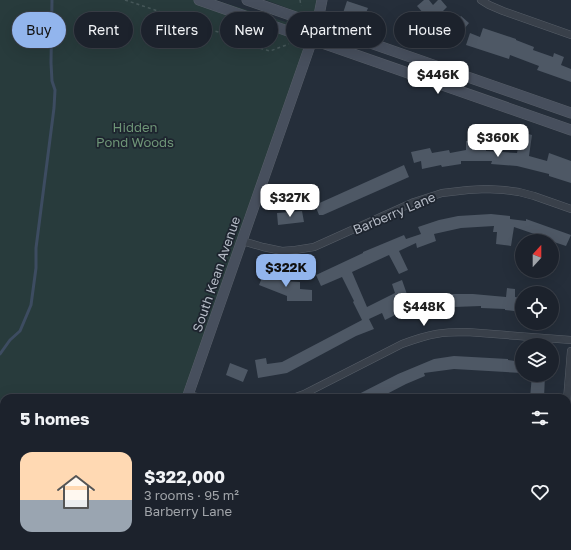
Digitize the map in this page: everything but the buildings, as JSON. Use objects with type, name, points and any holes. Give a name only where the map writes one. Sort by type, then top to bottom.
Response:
[{"type":"main road","points":[[199,0],[286,31]]},
{"type":"main road","points":[[247,0],[286,14]]},
{"type":"main road","name":"South Kean Avenue","points":[[320,12],[322,0]]},
{"type":"main road","name":"South Kean Avenue","points":[[189,394],[309,48]]},
{"type":"main road","points":[[335,48],[571,130]]},
{"type":"main road","points":[[383,48],[571,113]]},
{"type":"street","points":[[481,0],[489,5],[571,35]]},
{"type":"street","name":"Barberry Lane","points":[[242,241],[282,251],[314,247],[414,202],[442,192],[486,189],[504,190],[534,196],[571,209]]},
{"type":"street","points":[[304,394],[402,344],[435,334],[467,332],[571,340]]},
{"type":"street","points":[[567,394],[571,351]]},
{"type":"path","points":[[125,0],[170,15],[193,26],[227,34],[256,47],[270,51],[286,45]]},
{"type":"path","points":[[300,0],[301,6]]},
{"type":"green space","name":"Hidden Pond Woods","points":[[0,0],[215,0],[254,12],[220,12],[220,48],[278,48],[278,20],[286,22],[286,48],[305,48],[187,394],[0,394]]},
{"type":"green space","name":"Hidden Pond Woods","points":[[266,0],[319,0],[316,12],[289,12],[290,9]]},
{"type":"waterway","points":[[0,354],[10,340],[20,331],[31,305],[36,268],[36,248],[54,108],[55,90],[52,81],[51,63],[52,0]]}]
